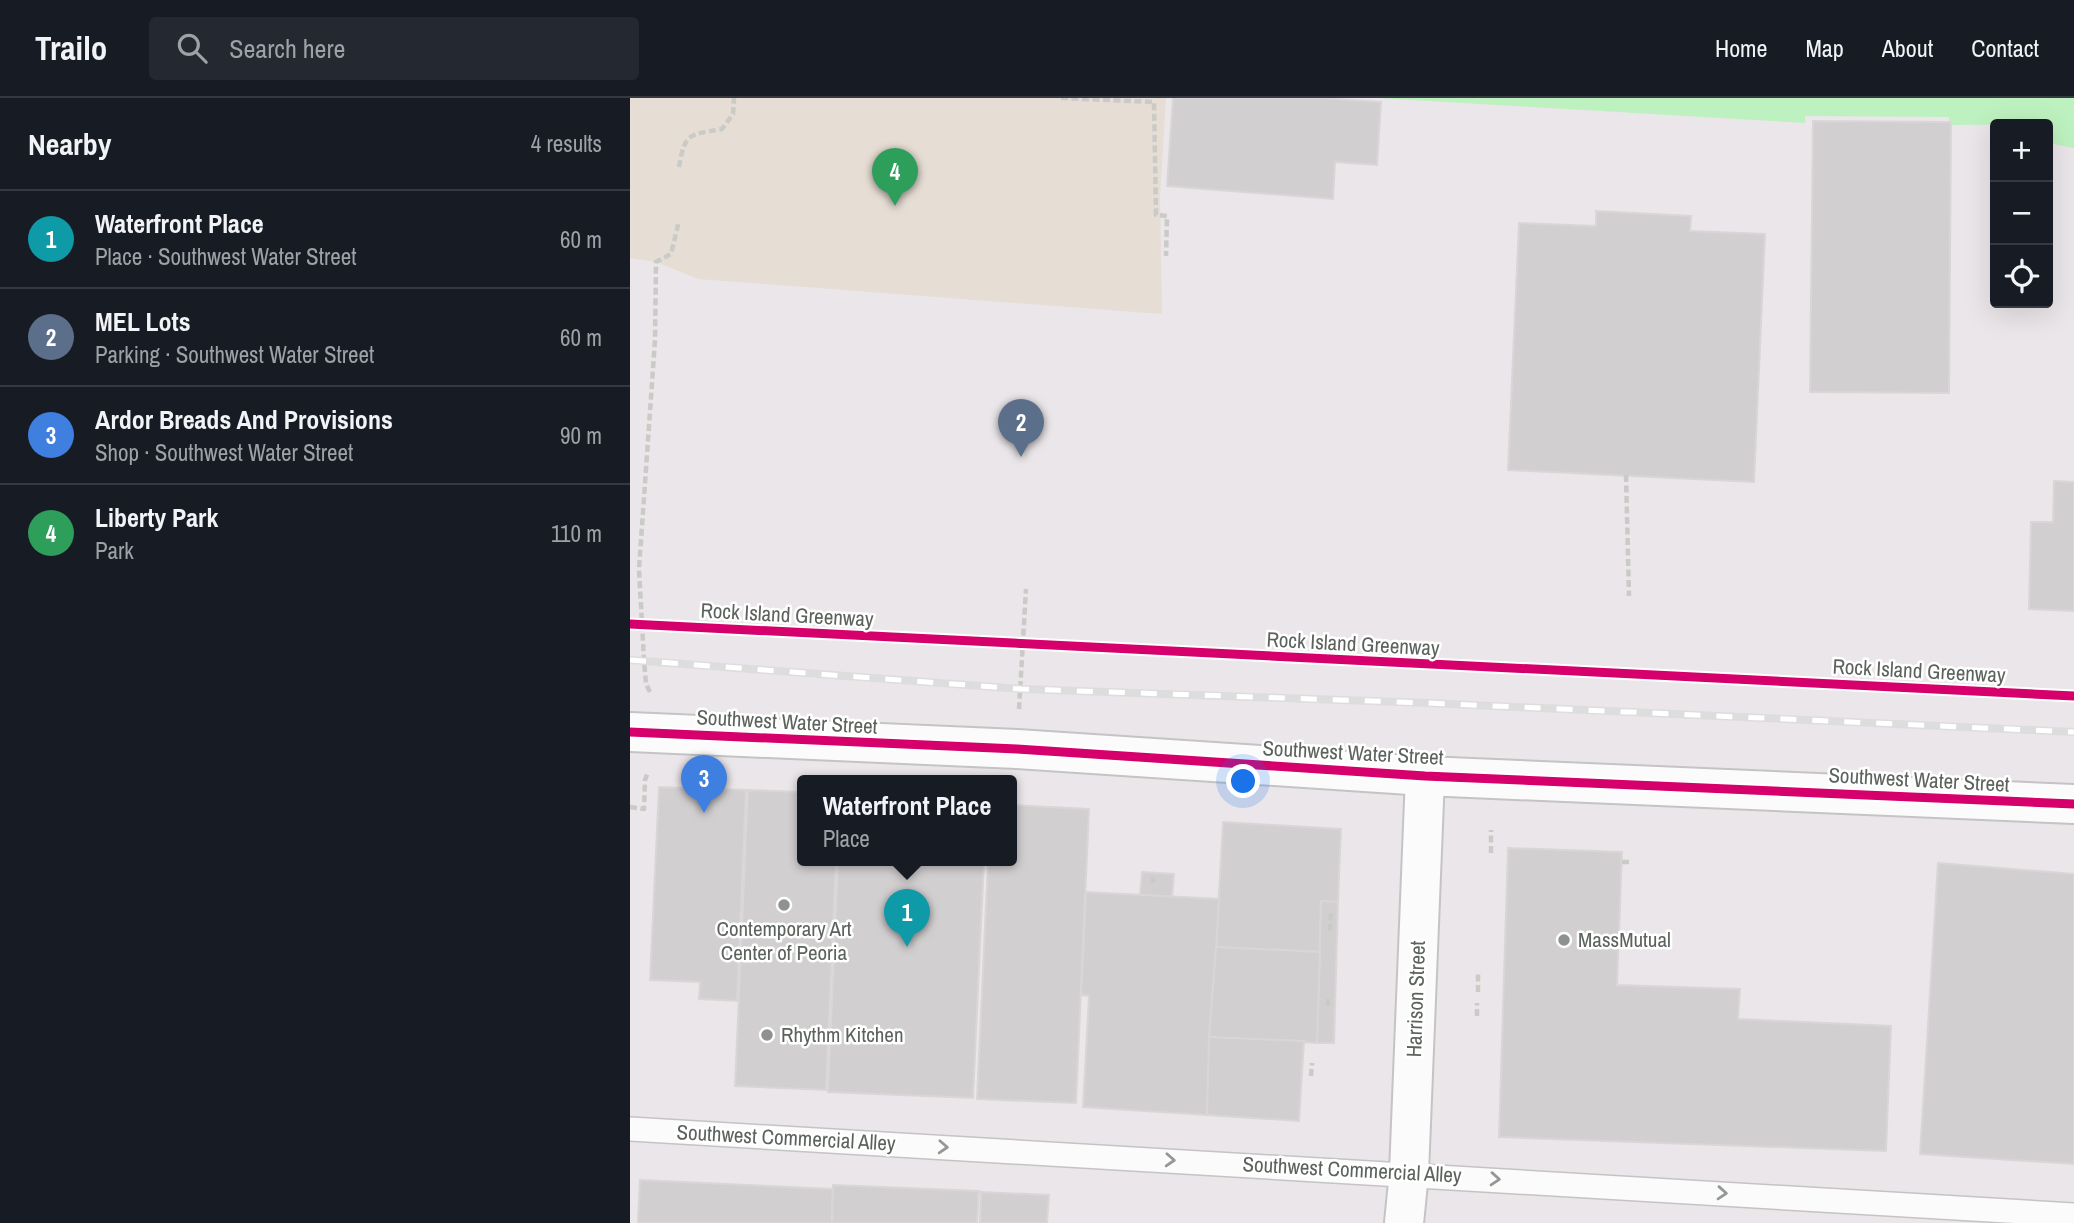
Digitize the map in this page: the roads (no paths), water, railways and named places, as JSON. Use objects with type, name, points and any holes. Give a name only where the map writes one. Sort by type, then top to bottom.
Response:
[{"type":"street","name":"Southwest Water Street","points":[[630,732],[1017,749],[1425,776],[2074,804]]},
{"type":"street","name":"Harrison Street","points":[[1404,1223],[1409,1173],[1425,776]]},
{"type":"lane","name":"Southwest Commercial Alley","points":[[630,1129],[2074,1214]]},
{"type":"railway","points":[[630,660],[1021,689],[1428,703],[2074,732]]},
{"type":"place","name":"Liberty Park","points":[[895,206]]},
{"type":"place","name":"MEL Lots","points":[[1021,457]]},
{"type":"place","name":"Ardor Breads And Provisions","points":[[704,813]]},
{"type":"place","name":"Contemporary Art Center of Peoria","points":[[784,905]]},
{"type":"place","name":"MassMutual","points":[[1564,940]]},
{"type":"place","name":"Waterfront Place","points":[[907,947]]},
{"type":"place","name":"Rhythm Kitchen","points":[[767,1035]]}]
